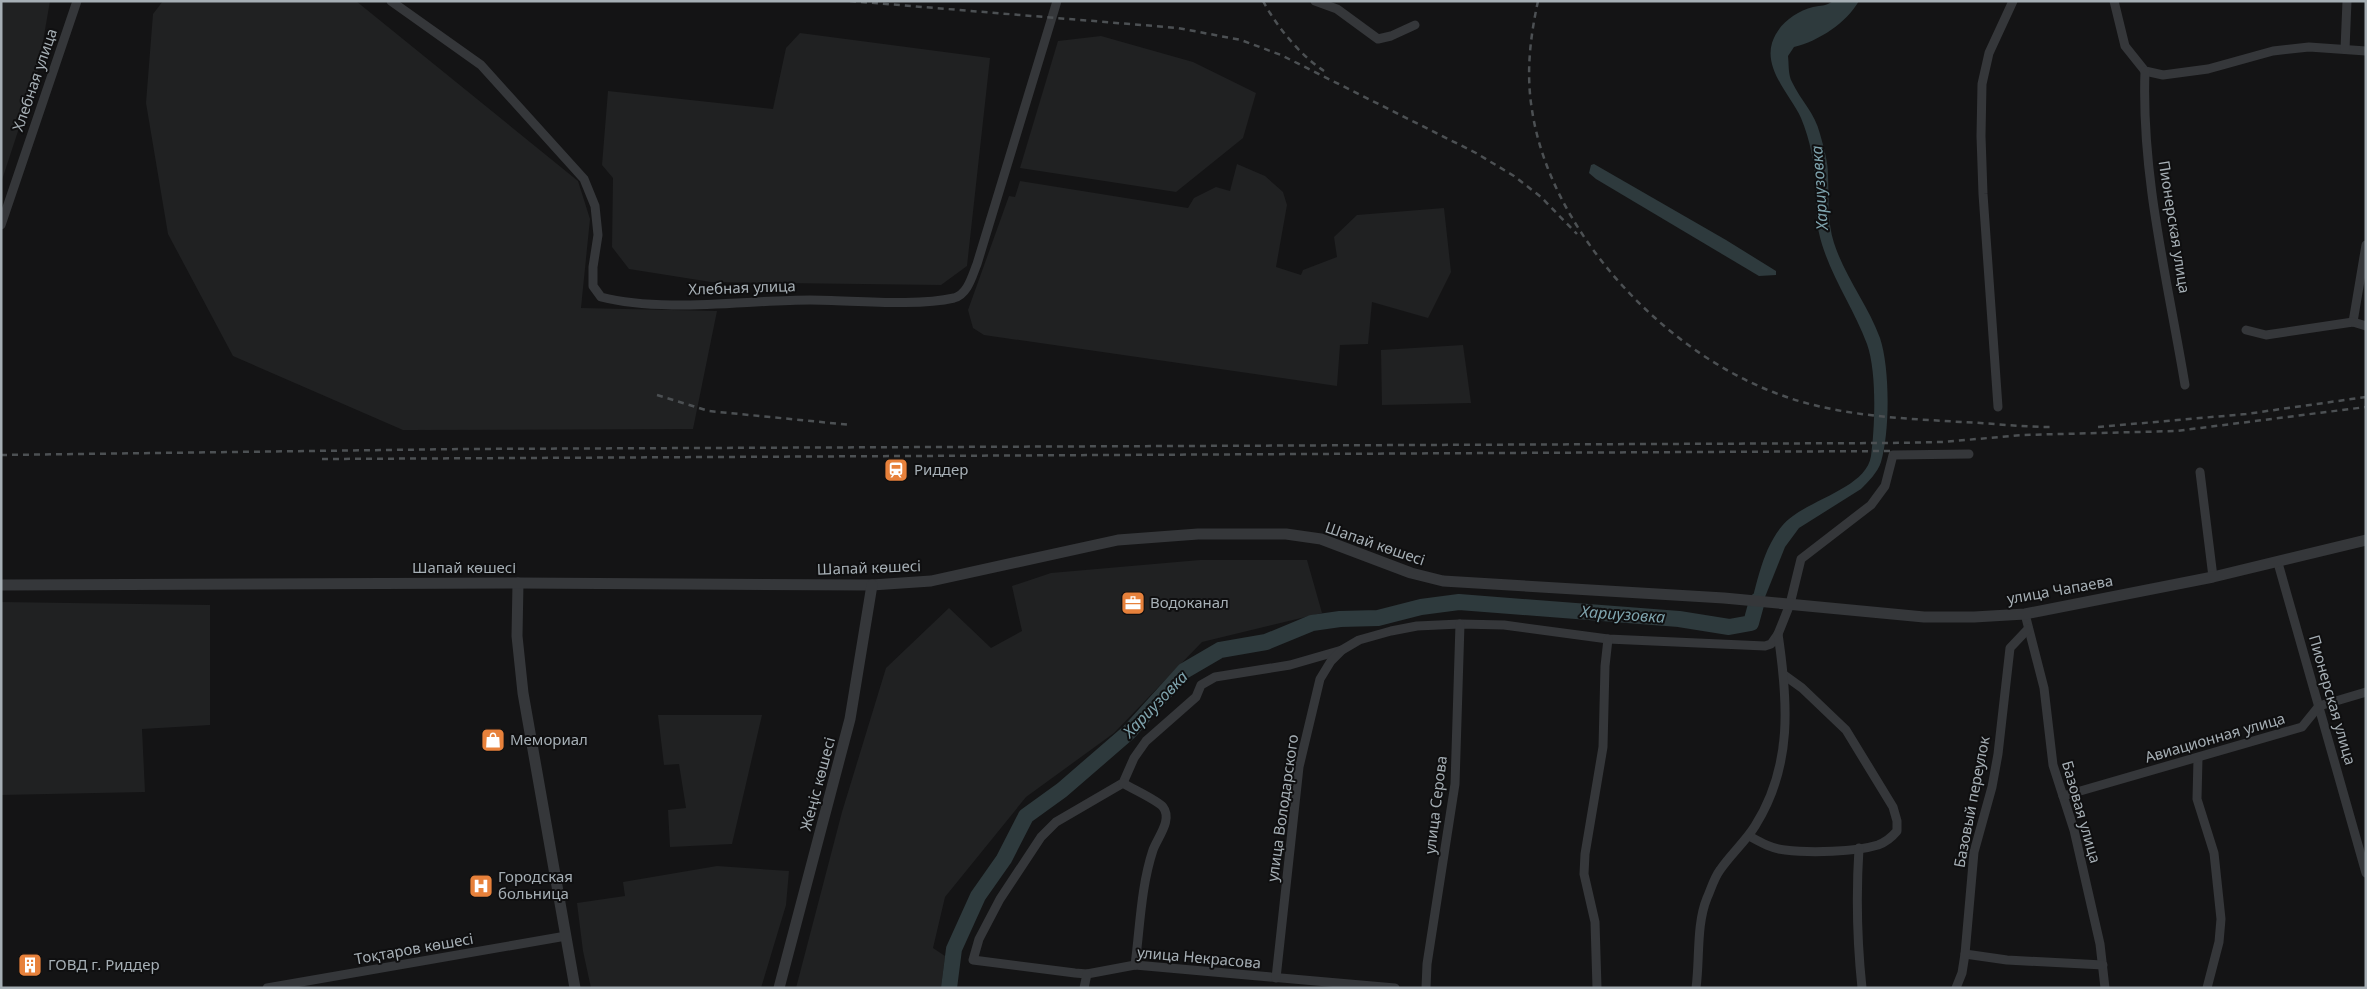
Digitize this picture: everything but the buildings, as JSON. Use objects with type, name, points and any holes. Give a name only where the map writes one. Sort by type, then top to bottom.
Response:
[{"type":"street","name":"Хлебная улица","points":[[1,225],[77,1]]},
{"type":"street","name":"Хлебная улица","points":[[391,1],[481,65],[584,179],[595,206],[598,235],[593,267],[593,286],[601,297],[622,302],[665,303],[808,300],[907,301],[956,297],[968,286],[977,264],[1057,1]]},
{"type":"street","points":[[1315,1],[1338,9],[1378,39],[1391,36],[1415,24]]},
{"type":"street","points":[[1998,407],[1983,194],[1982,84],[1989,53],[2013,1]]},
{"type":"street","points":[[2114,1],[2125,46],[2145,71],[2163,75],[2208,69],[2273,51],[2309,47],[2366,51]]},
{"type":"street","points":[[2345,49],[2347,1]]},
{"type":"street","name":"Пионерская улица","points":[[2145,71],[2144,112],[2159,236],[2185,385]]},
{"type":"street","points":[[2353,322],[2366,245]]},
{"type":"street","points":[[2246,330],[2266,335],[2353,322],[2366,326]]},
{"type":"street","points":[[1696,988],[1701,930],[1706,900],[1719,871],[1749,836],[1768,804],[1785,740],[1787,715],[1778,634],[1790,604],[1801,559],[1871,505],[1885,486],[1893,455],[1969,454]]},
{"type":"street","points":[[2200,472],[2213,577]]},
{"type":"street","name":"Шапай көшесі","points":[[1,586],[518,583],[872,586],[931,581],[1118,540],[1198,534],[1286,534],[1321,540],[1349,548],[1396,568],[1443,581],[1724,598]]},
{"type":"street","name":"улица Чапаева","points":[[1724,598],[1924,617],[2025,614],[2278,563],[2366,540]]},
{"type":"street","name":"Пионерская улица","points":[[2278,563],[2366,873]]},
{"type":"street","points":[[518,583],[517,636],[523,693],[575,988]]},
{"type":"street","name":"Жеңіс көшесі","points":[[780,988],[850,719],[872,586]]},
{"type":"street","name":"Базовая улица","points":[[2025,614],[2044,688],[2053,764],[2076,839],[2103,965],[2105,988]]},
{"type":"street","name":"улица Володарского","points":[[1276,978],[1299,767],[1320,679],[1331,660],[1342,650],[1359,640],[1391,631],[1417,626],[1460,624],[1504,625],[1608,639],[1765,646],[1771,644],[1778,634]]},
{"type":"street","name":"улица Серова","points":[[1426,988],[1427,964],[1455,784],[1460,624]]},
{"type":"street","name":"Базовый переулок","points":[[1956,988],[1962,973],[1965,954],[1974,852],[1992,787],[1998,754],[2010,648],[2028,629]]},
{"type":"street","points":[[1597,988],[1595,922],[1584,874],[1585,854],[1604,747],[1605,666],[1608,639]]},
{"type":"street","points":[[1135,965],[1146,882],[1153,850],[1165,824],[1166,814],[1163,806],[1123,783],[1134,758],[1146,741],[1196,697],[1201,685],[1215,677],[1290,665],[1342,650]]},
{"type":"street","points":[[1749,836],[1764,844],[1784,850],[1859,848],[1879,844],[1890,839],[1897,831],[1897,821],[1893,807],[1846,730],[1802,688],[1784,675]]},
{"type":"street","points":[[2319,706],[2366,692]]},
{"type":"street","name":"Авиационная улица","points":[[2063,796],[2302,727],[2319,706]]},
{"type":"street","points":[[2198,758],[2199,769],[2196,786],[2214,853],[2221,919],[2219,942],[2207,988]]},
{"type":"street","name":"улица Некрасова","points":[[1123,783],[1056,822],[1041,837],[1000,899],[979,939],[972,960],[1088,974],[1135,965],[1395,988]]},
{"type":"street","points":[[1859,848],[1856,916],[1862,988]]},
{"type":"street","name":"Тоқтаров көшесі","points":[[267,988],[317,984],[566,936]]},
{"type":"street","points":[[1965,954],[2007,960],[2103,965]]},
{"type":"street","points":[[1084,988],[1088,974]]},
{"type":"shaded area","points":[[1,1],[50,1],[38,70],[1,183]]},
{"type":"shaded area","points":[[163,1],[356,1],[578,181],[590,219],[581,308],[717,311],[693,429],[403,430],[233,356],[168,234],[146,103],[153,14]]},
{"type":"shaded area","points":[[800,33],[990,58],[967,266],[941,285],[711,282],[629,269],[612,247],[613,178],[602,165],[608,91],[773,109],[786,48]]},
{"type":"shaded area","points":[[1101,36],[1193,62],[1256,93],[1243,138],[1176,192],[1020,168],[1058,41]]},
{"type":"shaded area","points":[[1237,164],[1265,176],[1283,192],[1287,205],[1276,267],[1301,275],[1303,270],[1337,257],[1334,237],[1357,215],[1444,208],[1451,272],[1428,318],[1372,302],[1368,344],[1340,345],[1337,386],[984,335],[973,328],[968,310],[1009,196],[1015,197],[1020,181],[1188,208],[1194,198],[1216,187],[1230,191]]},
{"type":"shaded area","points":[[1463,345],[1471,403],[1382,405],[1381,350]]},
{"type":"shaded area","points":[[1200,560],[1307,560],[1322,613],[1202,642],[1114,733],[1026,797],[945,897],[933,948],[945,956],[941,988],[796,988],[842,812],[886,668],[949,608],[991,648],[1022,631],[1012,586],[1051,573]]},
{"type":"shaded area","points":[[1,602],[210,605],[210,725],[142,729],[145,792],[1,795]]},
{"type":"shaded area","points":[[658,715],[762,715],[732,844],[670,847],[668,810],[686,808],[679,764],[664,765]]},
{"type":"shaded area","points":[[717,866],[789,871],[786,905],[761,988],[591,988],[583,951],[577,903],[625,896],[623,882]]},
{"type":"water","points":[[1833,1],[1859,1],[1847,17],[1831,30],[1822,36],[1794,47],[1788,56],[1789,73],[1796,89],[1815,120],[1823,144],[1827,165],[1829,218],[1834,243],[1844,268],[1880,338],[1886,366],[1887,382],[1886,434],[1881,462],[1870,480],[1861,489],[1799,528],[1785,547],[1755,622],[1747,620],[1764,559],[1775,536],[1792,517],[1858,478],[1867,468],[1871,456],[1874,384],[1870,356],[1861,330],[1834,276],[1823,248],[1817,222],[1816,188],[1809,144],[1801,118],[1775,73],[1771,53],[1772,43],[1778,30],[1788,20],[1806,9],[1825,5]]},
{"type":"water","points":[[1594,164],[1726,240],[1776,271],[1776,275],[1759,276],[1596,179],[1589,173],[1591,165]]},
{"type":"waterway","name":"Хариузовка","points":[[949,988],[954,949],[978,896],[1004,859],[1026,816],[1062,790],[1129,732],[1184,671],[1220,650],[1266,642],[1312,623],[1340,619],[1378,618],[1421,607],[1459,602],[1679,619],[1729,627],[1751,623],[1757,601]]},
{"type":"railway","points":[[850,1],[1178,28],[1241,40],[1281,55],[1476,153],[1514,176],[1541,197],[1577,234]]},
{"type":"railway","points":[[1263,1],[1275,21],[1290,40],[1306,57],[1324,71]]},
{"type":"railway","points":[[1538,1],[1531,42],[1529,83],[1532,110],[1543,155],[1561,199],[1587,241],[1617,280],[1652,316],[1691,347],[1731,372],[1773,392],[1796,400],[1842,411],[1889,417],[2050,427]]},
{"type":"railway","points":[[657,395],[709,411],[851,425]]},
{"type":"railway","points":[[2098,427],[2246,414],[2366,397]]},
{"type":"railway","points":[[1,455],[463,449],[1943,442],[2022,435],[2176,431],[2366,407]]},
{"type":"railway","points":[[322,459],[1894,451]]},
{"type":"place","name":"Риддер","points":[[896,470]]},
{"type":"place","name":"Водоканал","points":[[1133,603]]},
{"type":"place","name":"Мемориал","points":[[493,740]]},
{"type":"place","name":"Городская больница","points":[[481,886]]},
{"type":"place","name":"ГОВД г. Риддер","points":[[30,965]]}]
